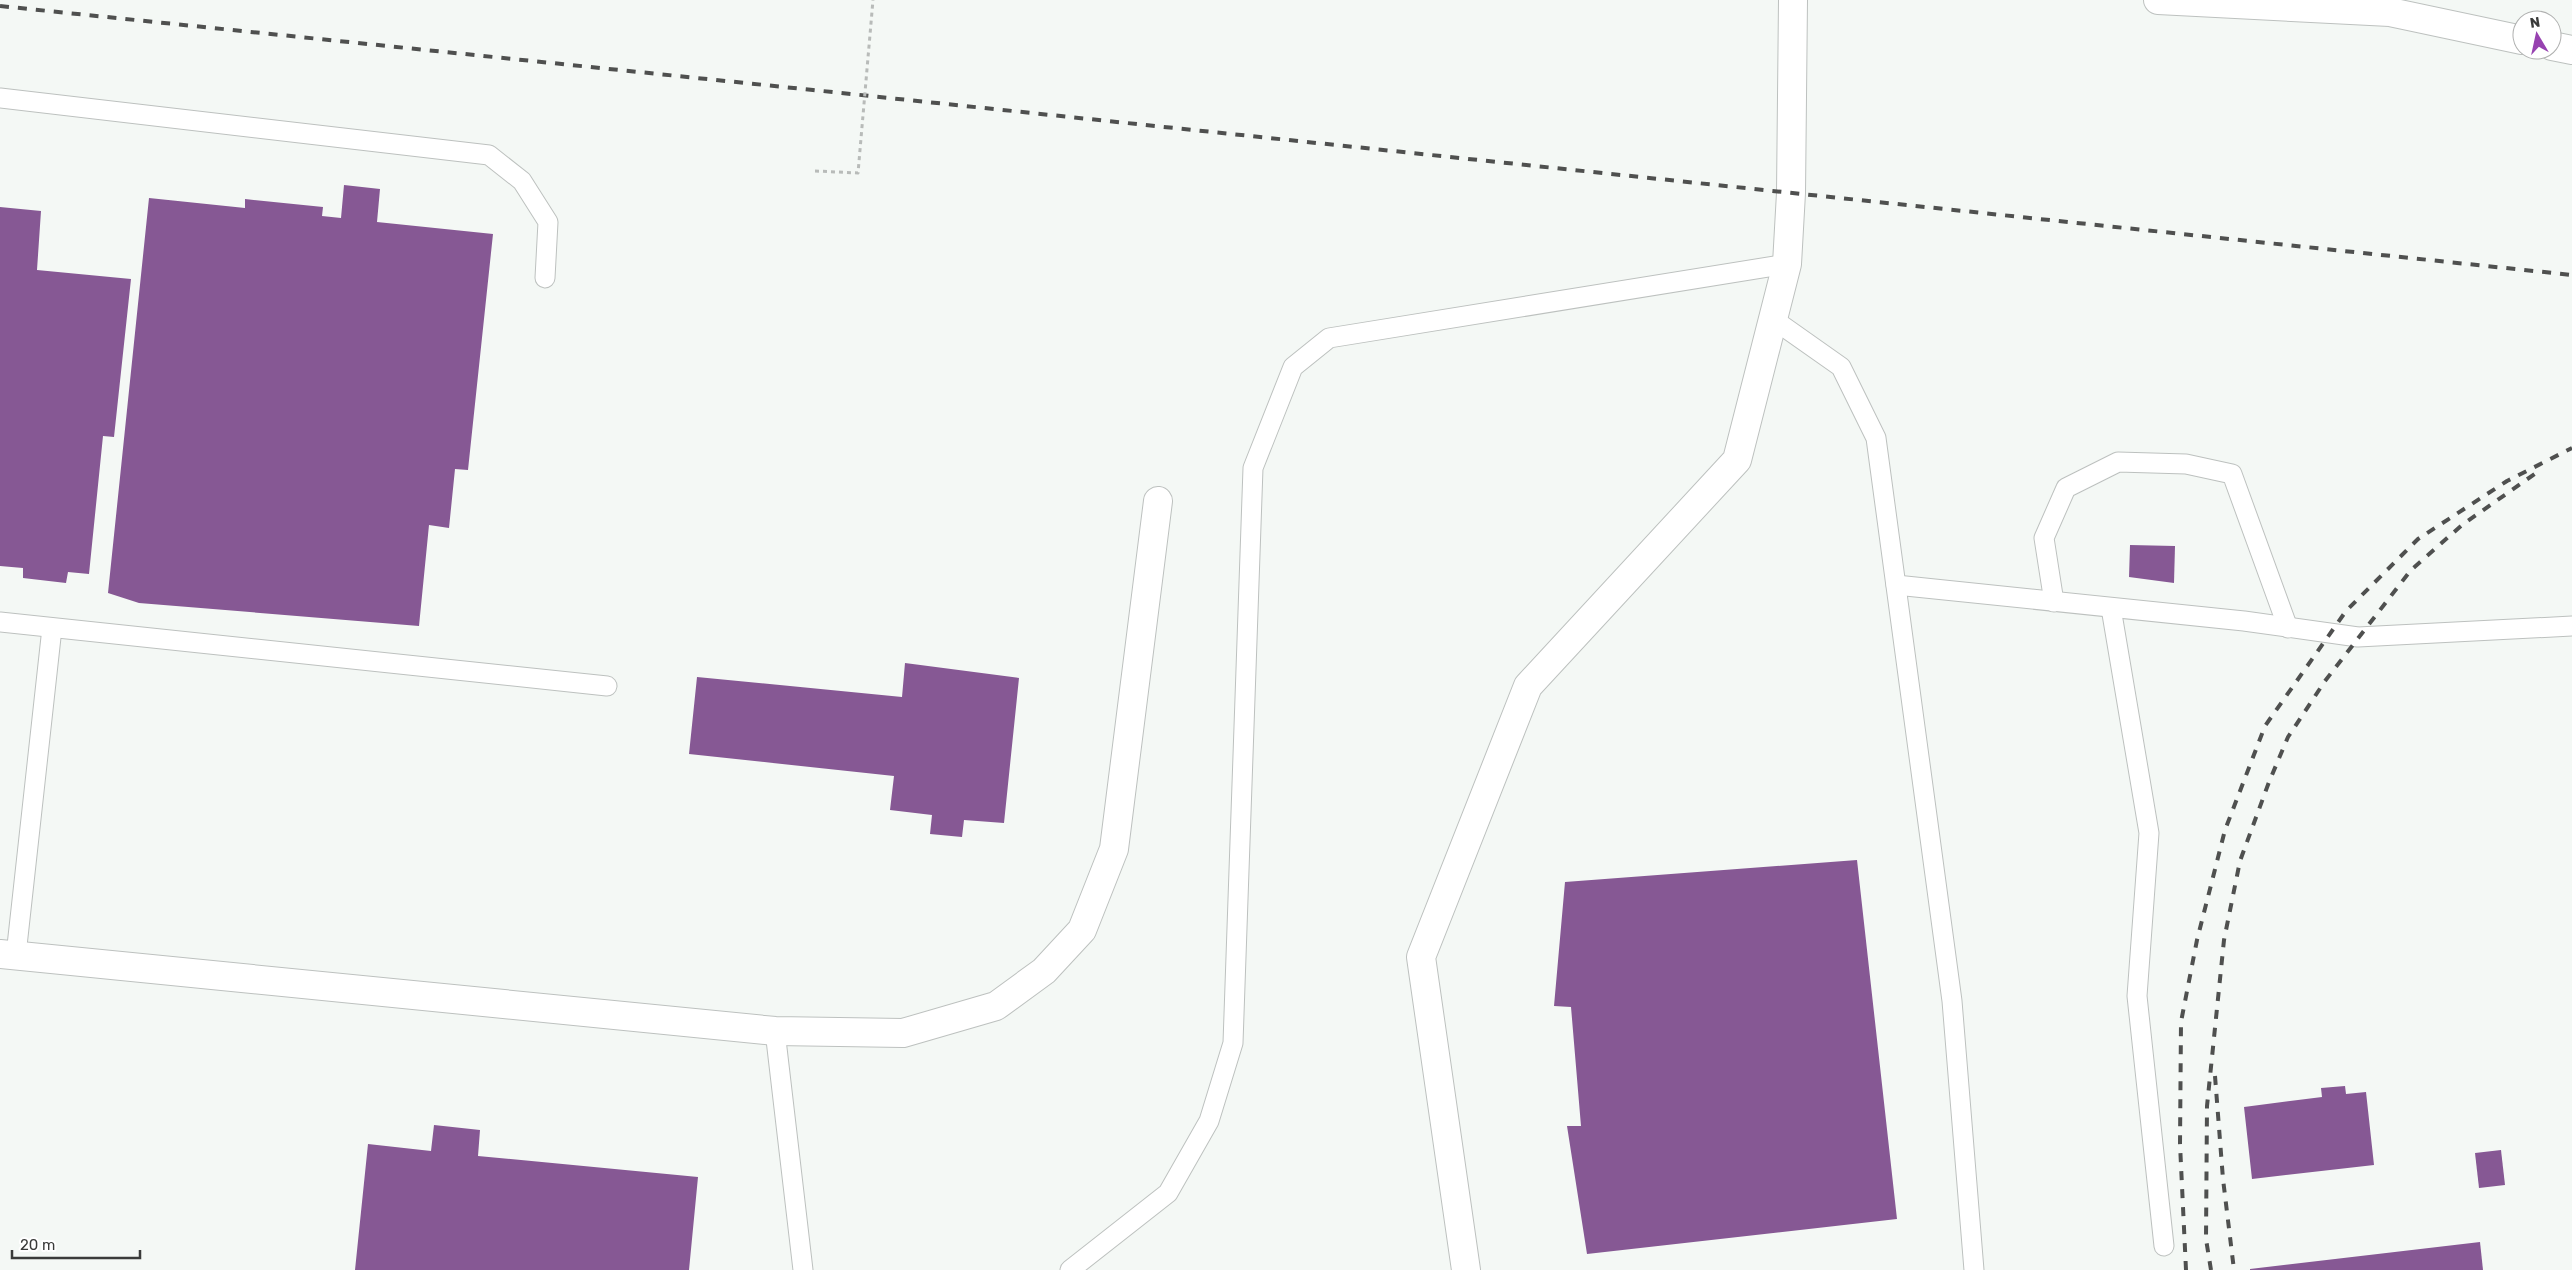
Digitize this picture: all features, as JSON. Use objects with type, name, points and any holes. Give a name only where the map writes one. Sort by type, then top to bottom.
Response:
[{"type":"street","points":[[1466,1270],[1421,957],[1528,686],[1737,460],[1787,264],[1791,193],[1793,0]]},
{"type":"street","points":[[2158,0],[2390,12],[2512,38]]},
{"type":"street","points":[[8,954],[775,1031],[903,1033],[996,1006],[1044,971],[1082,930],[1114,850],[1158,501]]},
{"type":"lane","points":[[0,98],[489,155],[522,181],[548,222],[545,278]]},
{"type":"lane","points":[[1070,1270],[1168,1193],[1209,1120],[1233,1043],[1253,468],[1293,367],[1328,338],[1787,264]]},
{"type":"lane","points":[[1773,319],[1841,367],[1876,438],[1952,1001],[1974,1270]]},
{"type":"lane","points":[[2054,602],[2044,538],[2066,488],[2118,462],[2186,464],[2232,474],[2288,628]]},
{"type":"lane","points":[[1896,585],[2358,637],[2572,626]]},
{"type":"lane","points":[[2111,608],[2149,833],[2137,996],[2164,1246]]},
{"type":"lane","points":[[0,622],[607,686]]},
{"type":"lane","points":[[8,954],[52,628]]},
{"type":"lane","points":[[775,1031],[804,1270]]},
{"type":"path","points":[[816,171],[858,173],[873,0]]},
{"type":"building","points":[[344,185],[380,189],[377,222],[493,234],[468,470],[455,469],[449,528],[429,525],[419,626],[139,603],[108,593],[149,198],[245,208],[245,199],[323,207],[322,216],[341,218]]},
{"type":"building","points":[[0,207],[41,211],[37,270],[131,279],[114,437],[103,436],[89,574],[68,572],[66,583],[23,578],[23,568],[0,566]]},
{"type":"building","points":[[2130,545],[2175,546],[2174,583],[2129,577]]},
{"type":"building","points":[[905,663],[1019,678],[1004,823],[964,820],[962,837],[930,834],[932,815],[890,810],[894,776],[689,754],[697,677],[902,697]]},
{"type":"building","points":[[1857,860],[1897,1219],[1587,1254],[1567,1126],[1581,1126],[1571,1007],[1554,1006],[1565,882]]},
{"type":"building","points":[[2345,1086],[2346,1094],[2366,1092],[2374,1165],[2252,1179],[2244,1107],[2322,1097],[2321,1088]]},
{"type":"building","points":[[434,1125],[480,1130],[478,1156],[698,1177],[689,1270],[355,1270],[368,1144],[431,1151]]},
{"type":"building","points":[[2501,1150],[2505,1185],[2479,1188],[2475,1153]]},
{"type":"building","points":[[2480,1242],[2483,1270],[2250,1270],[2250,1269]]},
{"type":"railway","points":[[0,6],[2572,275]]},
{"type":"railway","points":[[2186,1270],[2180,1144],[2181,1022],[2197,940],[2225,830],[2265,726],[2346,611],[2418,539],[2507,481],[2572,448]]},
{"type":"railway","points":[[2211,1270],[2206,1239],[2207,1106],[2224,940],[2240,861],[2269,782],[2288,737],[2325,681],[2411,570],[2462,525],[2536,473]]},
{"type":"railway","points":[[2215,1076],[2223,1179],[2234,1270]]}]
